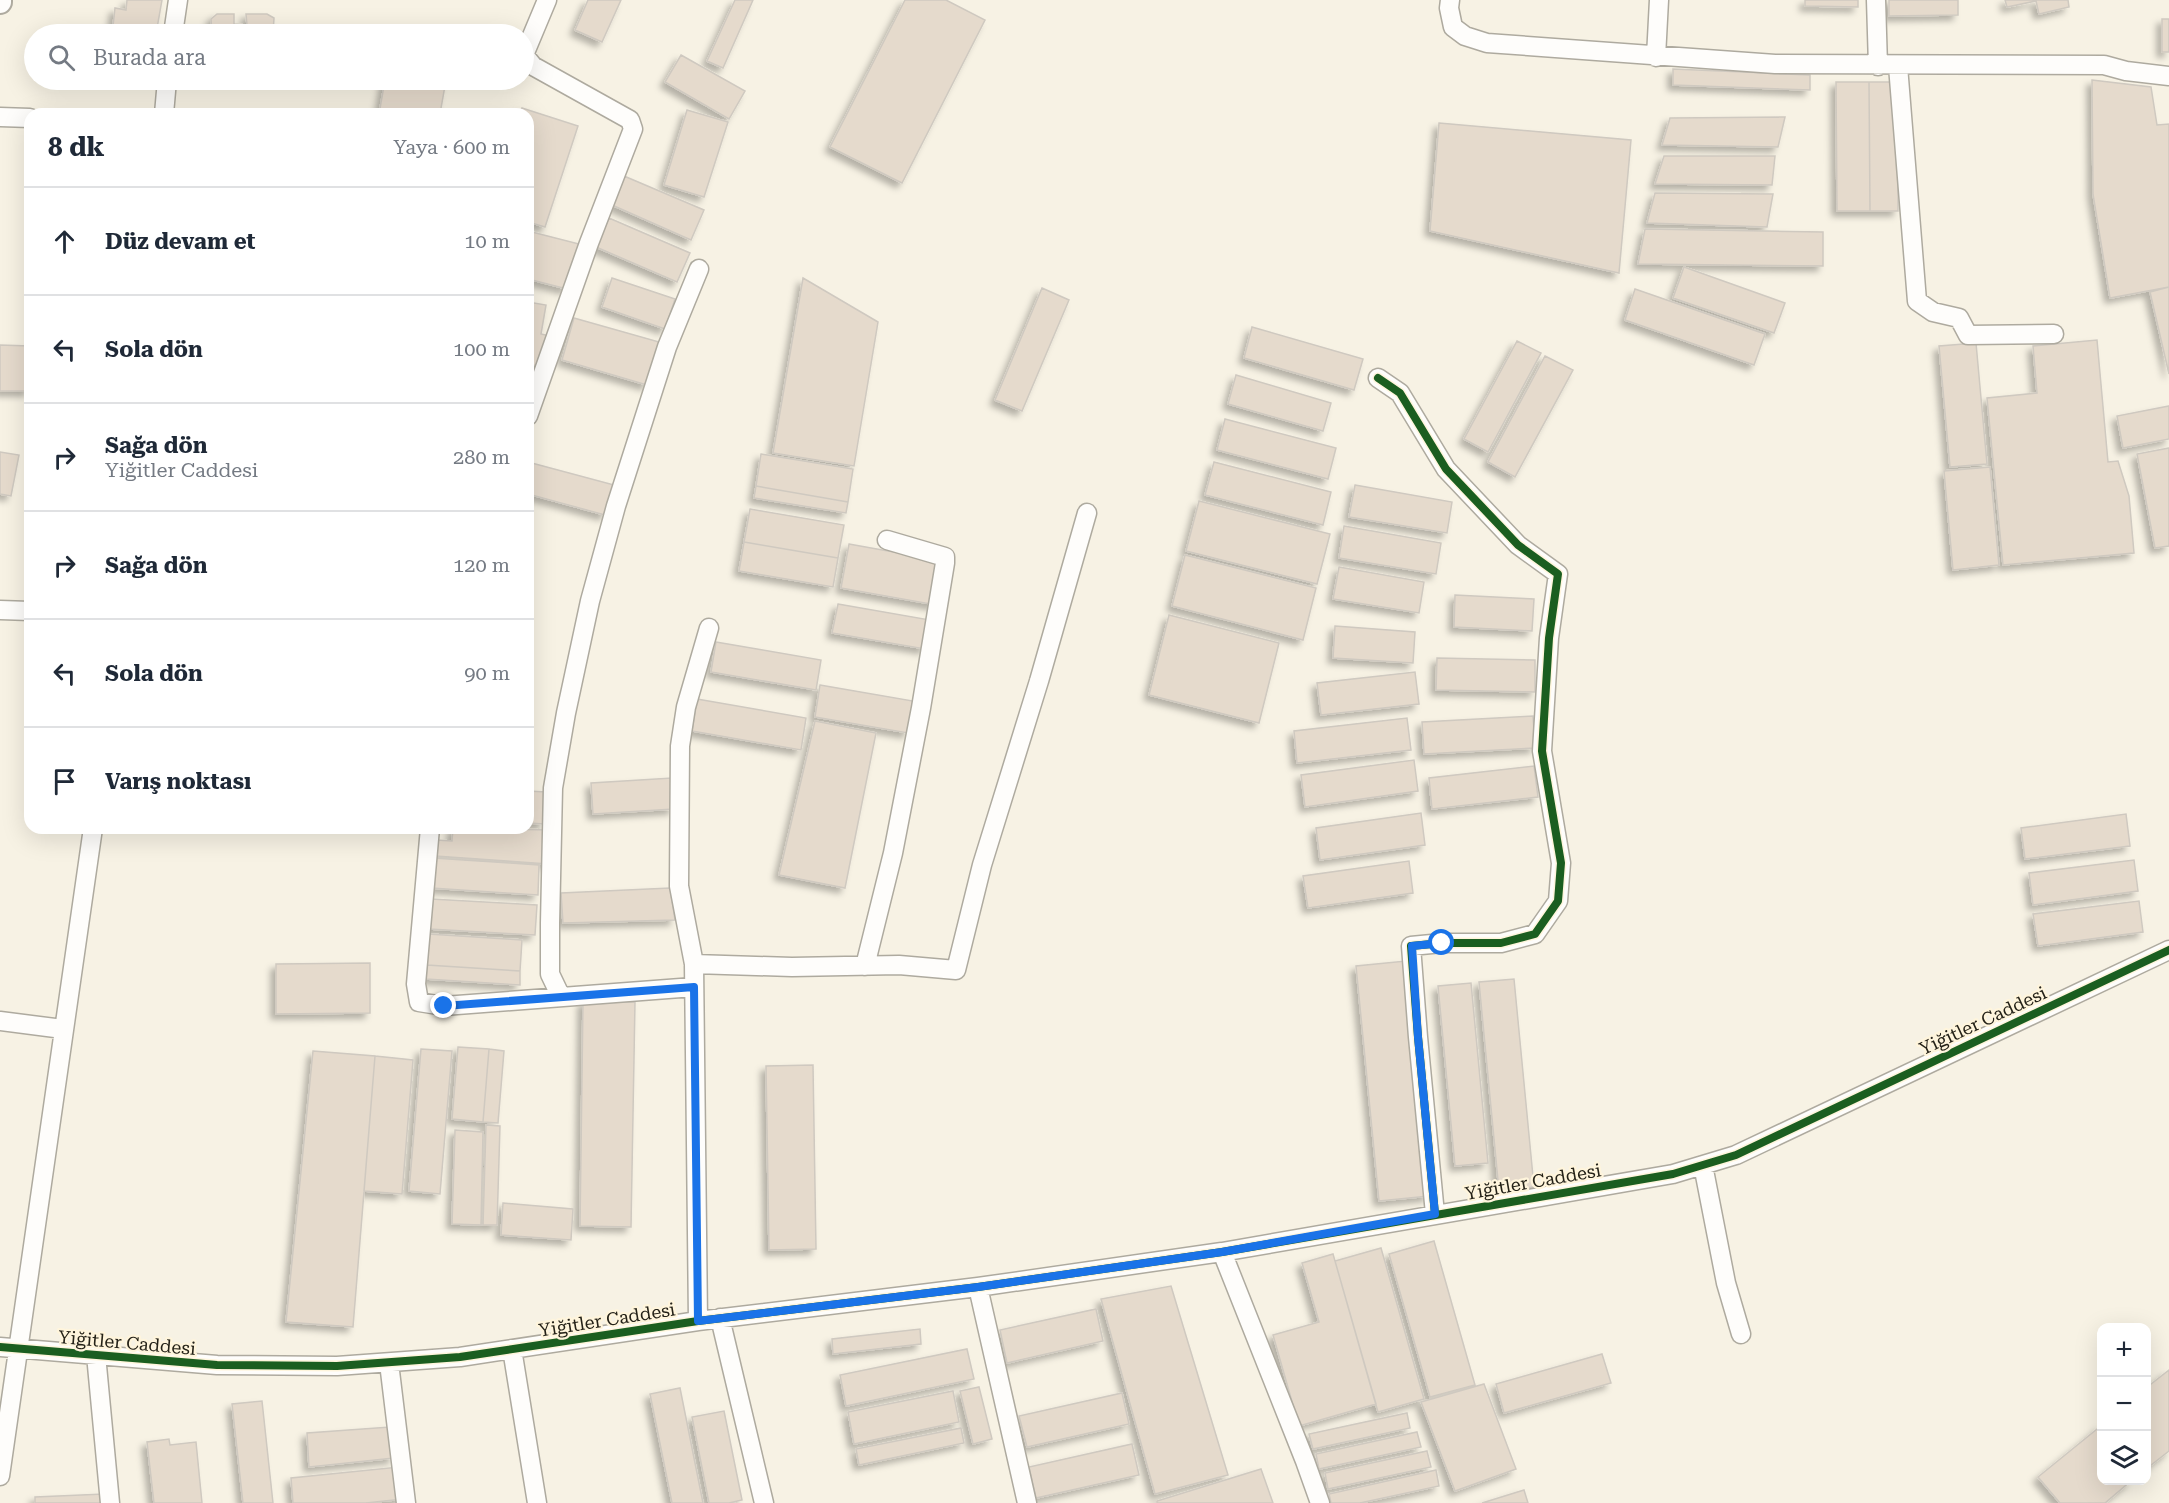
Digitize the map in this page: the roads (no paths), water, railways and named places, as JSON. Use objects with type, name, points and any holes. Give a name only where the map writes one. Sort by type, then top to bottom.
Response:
[{"type":"street","points":[[174,24],[178,0]]},
{"type":"street","points":[[534,31],[547,0]]},
{"type":"street","points":[[1450,0],[1449,8],[1453,27],[1465,36],[1487,43],[1775,64],[2103,65],[2126,71],[2169,76]]},
{"type":"street","points":[[1656,57],[1659,0]]},
{"type":"street","points":[[1876,0],[1878,66]]},
{"type":"street","points":[[1898,66],[1917,301],[1933,312],[1959,318],[1968,335],[2054,334]]},
{"type":"street","points":[[534,67],[630,120],[633,129],[581,263],[534,399]]},
{"type":"street","points":[[165,108],[166,90]]},
{"type":"street","points":[[0,117],[24,118]]},
{"type":"street","points":[[561,997],[550,974],[550,923],[553,788],[566,713],[590,601],[616,506],[667,347],[699,269]]},
{"type":"street","points":[[1378,378],[1400,393],[1446,469],[1518,545],[1558,574],[1549,638],[1542,751],[1561,863],[1558,901],[1535,934],[1501,944],[1442,943],[1412,946],[1418,1037],[1435,1214]]},
{"type":"street","points":[[694,964],[792,967],[899,965],[956,970],[982,865],[1040,681],[1087,513]]},
{"type":"street","points":[[865,966],[895,842],[921,708],[945,563],[945,557],[887,540]]},
{"type":"street","points":[[0,610],[24,611]]},
{"type":"street","points":[[698,1321],[694,964],[679,886],[680,746],[686,707],[708,628]]},
{"type":"street","points":[[0,1476],[9,1348],[63,1029],[92,834]]},
{"type":"street","points":[[429,834],[416,984],[419,1002],[444,1006],[694,987]]},
{"type":"street","name":"Yiğitler Caddesi","points":[[9,1348],[217,1365],[337,1366],[460,1357],[698,1321],[978,1287],[1222,1252],[1673,1174],[1736,1155],[2169,950]]},
{"type":"street","points":[[0,1021],[63,1029]]},
{"type":"street","points":[[1703,1165],[1726,1283],[1741,1334]]},
{"type":"street","points":[[1222,1252],[1320,1503]]},
{"type":"street","points":[[978,1287],[1027,1503]]},
{"type":"street","points":[[720,1318],[764,1503]]},
{"type":"street","points":[[512,1349],[537,1503]]},
{"type":"street","points":[[96,1355],[110,1503]]},
{"type":"street","points":[[389,1362],[406,1503]]}]
